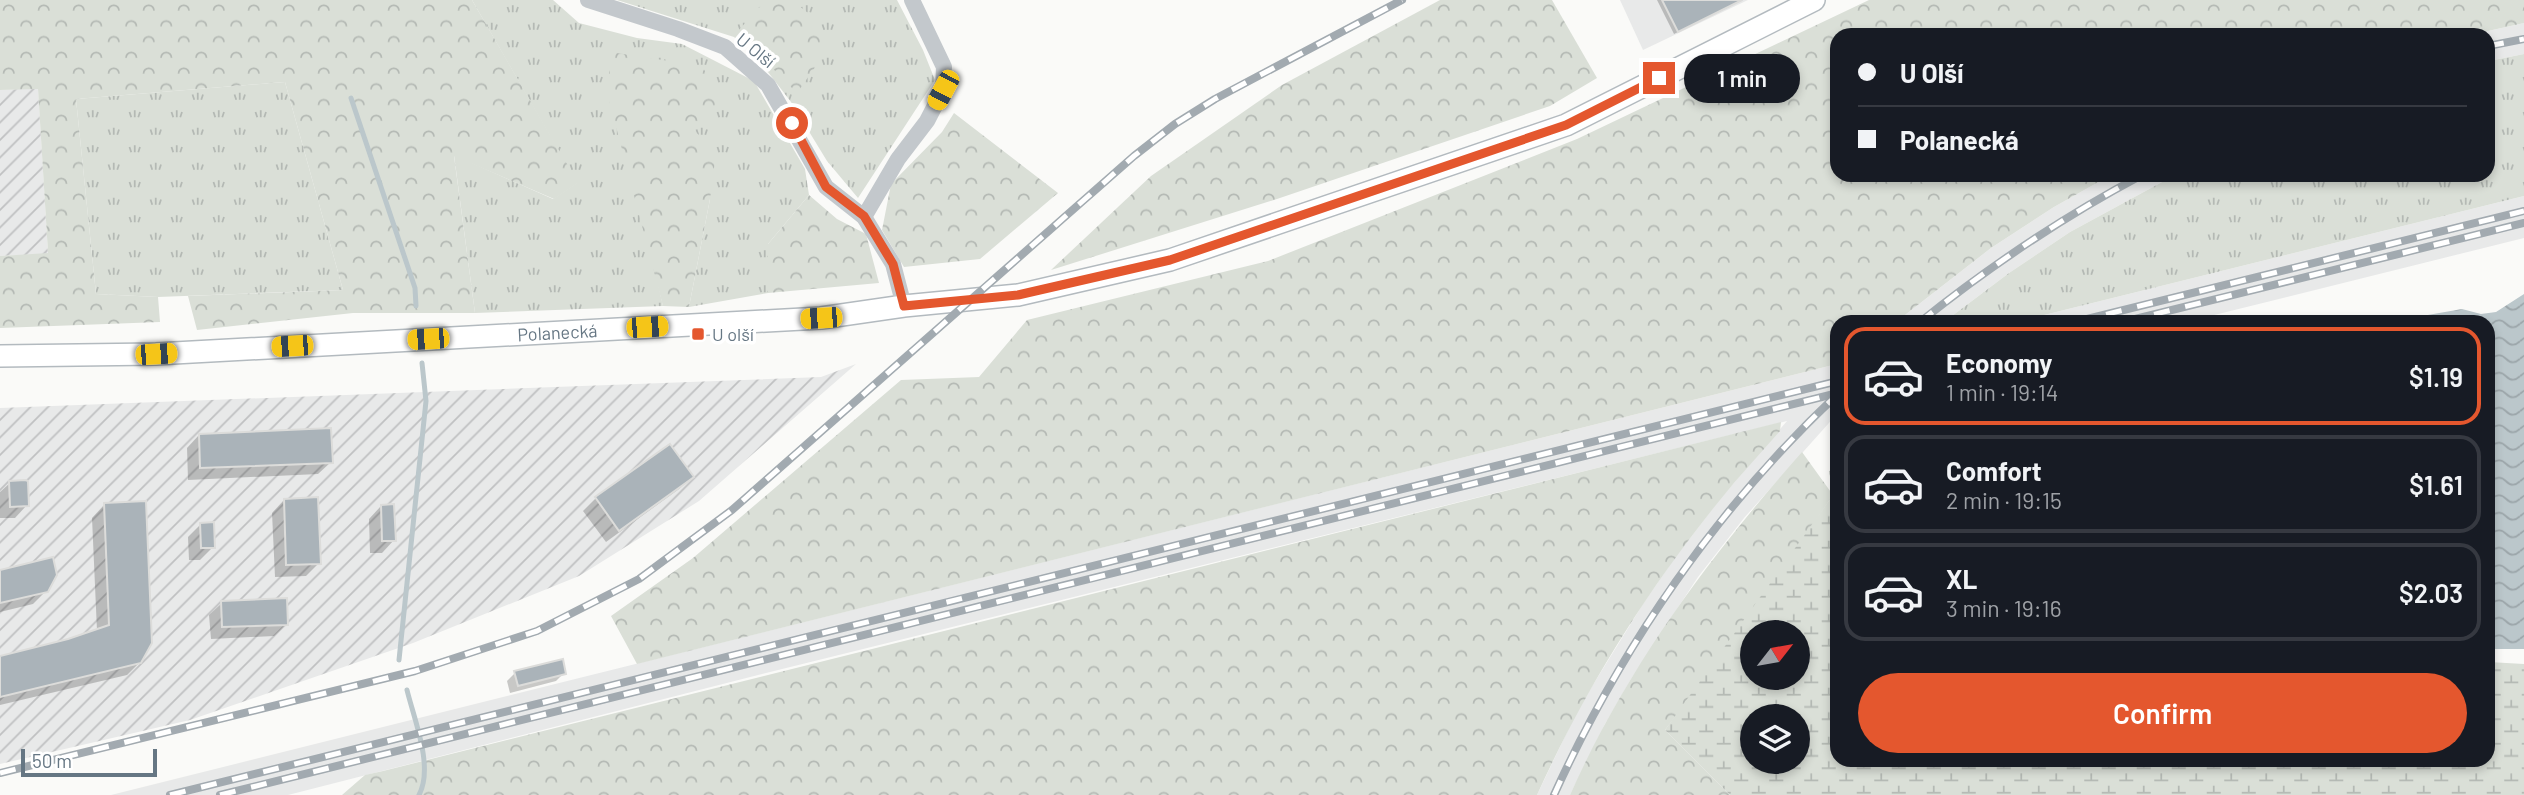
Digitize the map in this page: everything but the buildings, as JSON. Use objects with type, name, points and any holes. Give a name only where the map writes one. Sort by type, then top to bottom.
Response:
[{"type":"street","name":"U Olší","points":[[588,0],[725,47],[768,85],[826,187],[864,216],[893,264],[904,306]]},
{"type":"street","points":[[864,216],[898,159],[927,121],[943,90],[944,67],[912,0]]},
{"type":"street","name":"Polanecká","points":[[0,356],[156,354],[821,318],[904,306],[1018,295],[1184,256],[1566,125],[1814,0]]},
{"type":"shaded area","points":[[1620,0],[1748,0],[1643,50]]},
{"type":"shaded area","points":[[2524,23],[2524,54],[2495,60],[2495,29]]},
{"type":"shaded area","points":[[38,88],[48,254],[0,256],[0,90]]},
{"type":"shaded area","points":[[2099,182],[2162,182],[2070,232],[1953,315],[1905,315],[1991,248]]},
{"type":"shaded area","points":[[2524,196],[2524,238],[2214,315],[2044,315]]},
{"type":"shaded area","points":[[856,364],[699,501],[579,576],[413,643],[190,720],[0,764],[0,408],[821,377]]},
{"type":"shaded area","points":[[1830,366],[1830,422],[1744,518],[1698,577],[1631,679],[1570,795],[1537,795],[1578,709],[1674,559],[1720,499],[1787,421],[766,673],[288,795],[111,795]]},
{"type":"green space","points":[[0,0],[472,0],[578,183],[554,199],[454,156],[475,313],[353,313],[197,330],[188,296],[343,290],[285,82],[76,99],[96,294],[158,297],[160,322],[0,328],[0,256],[48,253],[38,89],[0,90]]},
{"type":"green space","points":[[472,0],[553,0],[579,23],[637,38],[682,44],[754,81],[805,169],[809,195],[768,244],[768,293],[689,307],[710,199],[694,130],[701,66],[656,275],[663,306],[475,313],[454,155],[553,199],[577,183]]},
{"type":"green space","points":[[617,0],[897,0],[935,80],[858,198],[827,161],[791,102],[758,59],[734,37]]},
{"type":"green space","points":[[766,0],[789,0],[805,10],[832,43],[797,93],[737,32]]},
{"type":"green space","points":[[1440,0],[1552,0],[1597,78],[1550,106],[1277,199],[1051,270],[1151,176],[1282,85]]},
{"type":"green space","points":[[1869,0],[2524,0],[2524,23],[2495,29],[1830,28],[1830,182],[2099,182],[1991,248],[1905,315],[1830,315],[1830,366],[637,664],[611,616],[693,558],[901,380],[979,377],[1027,320],[1268,261],[1577,139]]},
{"type":"green space","points":[[610,52],[702,66],[724,104],[694,130],[716,153],[689,307],[663,306],[608,96]]},
{"type":"green space","points":[[2524,54],[2524,196],[2044,315],[1953,315],[2070,232],[2162,182],[2495,182],[2495,60]]},
{"type":"green space","points":[[285,82],[343,290],[158,297],[96,294],[76,99]]},
{"type":"green space","points":[[954,113],[1058,193],[980,259],[904,267],[882,230],[891,184],[942,132]]},
{"type":"green space","points":[[809,195],[837,219],[866,234],[879,283],[768,293],[768,244]]},
{"type":"green space","points":[[1781,422],[1780,431],[1693,534],[1643,605],[1597,679],[1537,795],[342,795],[365,775]]},
{"type":"green space","points":[[1802,452],[1830,491],[1830,499],[1748,620],[1740,620],[1740,632],[1737,636],[1665,730],[1730,795],[1570,795],[1617,702],[1644,658],[1703,572]]},
{"type":"green space","points":[[1830,499],[1830,767],[2495,767],[2495,662],[2524,664],[2524,795],[1730,795],[1665,730],[1740,625],[1740,690],[1810,690],[1810,620],[1744,620]]},
{"type":"water","points":[[2524,294],[2524,649],[2495,649],[2495,315],[2428,315],[2462,309],[2481,314],[2496,312]]},
{"type":"waterway","points":[[351,98],[415,288],[416,306]]},
{"type":"waterway","points":[[399,660],[426,401],[422,363]]},
{"type":"waterway","points":[[407,690],[424,757],[423,784],[419,795]]},
{"type":"railway","points":[[0,773],[415,671],[537,631],[639,579],[732,510],[1134,156],[1175,124],[1215,99],[1402,0]]},
{"type":"railway","points":[[2495,45],[2524,39]]},
{"type":"railway","points":[[1929,315],[2028,243],[2130,182]]},
{"type":"railway","points":[[2103,315],[2524,211]]},
{"type":"railway","points":[[2151,315],[2524,223]]},
{"type":"railway","points":[[170,795],[1830,383]]},
{"type":"railway","points":[[220,795],[1830,395]]},
{"type":"railway","points":[[1554,795],[1610,686],[1676,581],[1752,483],[1830,402]]},
{"type":"place","name":"U olší","points":[[698,334]]},
{"type":"route","points":[[792,123],[826,187],[864,216],[893,264],[904,306],[1018,295],[1170,260],[1566,125],[1659,78]]}]
